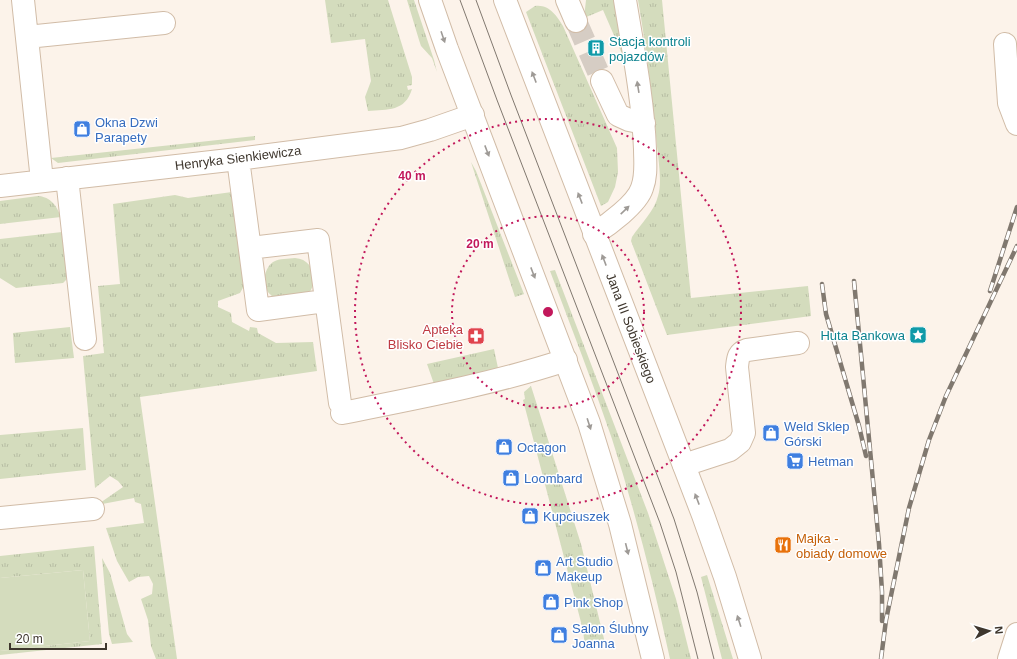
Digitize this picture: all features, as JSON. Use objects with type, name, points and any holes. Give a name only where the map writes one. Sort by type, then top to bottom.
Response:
[{"type":"main road","points":[[23,0],[42,181]]},
{"type":"main road","points":[[430,0],[589,423],[620,524],[653,659]]},
{"type":"main road","name":"Jana III Sobieskiego","points":[[505,0],[716,551],[750,659]]},
{"type":"main road","points":[[567,0],[576,21]]},
{"type":"main road","points":[[594,234],[614,220],[629,206],[642,189],[646,173],[644,123],[625,0]]},
{"type":"main road","points":[[27,37],[164,23]]},
{"type":"main road","points":[[1004,44],[1009,104],[1017,124]]},
{"type":"main road","points":[[602,81],[618,115],[629,120],[644,123]]},
{"type":"main road","name":"Henryka Sienkiewicza","points":[[0,186],[238,159],[412,136],[473,115]]},
{"type":"main road","points":[[238,159],[258,310],[325,301]]},
{"type":"main road","points":[[67,178],[85,339]]},
{"type":"main road","points":[[250,248],[318,240],[325,301],[341,408],[458,390],[526,373],[566,360]]},
{"type":"main road","points":[[684,465],[730,450],[740,442],[744,433],[737,367],[738,357],[741,352],[798,343]]},
{"type":"main road","points":[[0,518],[93,509]]},
{"type":"green space","points":[[325,0],[388,0],[412,77],[412,85],[407,86],[408,90],[412,89],[405,102],[400,106],[389,109],[368,111],[365,97],[371,81],[365,39],[331,43]]},
{"type":"green space","points":[[407,0],[414,0],[437,72],[432,58],[421,46]]},
{"type":"green space","points":[[586,0],[616,0],[629,70],[603,10],[584,18]]},
{"type":"green space","points":[[638,0],[662,0],[691,298],[808,286],[811,316],[667,335],[631,241],[632,237],[654,207],[658,196],[660,183],[650,85]]},
{"type":"green space","points":[[535,6],[548,9],[555,15],[563,26],[617,148],[618,172],[615,187],[608,202],[601,206],[526,12]]},
{"type":"green space","points":[[255,136],[255,140],[58,163],[51,158]]},
{"type":"green space","points":[[471,162],[476,171],[524,294],[515,297]]},
{"type":"green space","points":[[232,192],[244,286],[240,293],[218,301],[218,307],[231,313],[232,322],[249,331],[250,327],[257,328],[258,333],[276,343],[313,342],[317,371],[140,397],[177,659],[156,659],[151,646],[148,620],[141,599],[152,594],[153,584],[149,576],[138,577],[129,582],[117,561],[106,528],[144,523],[141,504],[135,502],[134,498],[97,505],[123,487],[118,481],[110,476],[95,488],[83,356],[104,353],[98,286],[120,284],[113,204],[175,195],[188,198]]},
{"type":"green space","points":[[38,196],[50,200],[61,217],[0,224],[0,201]]},
{"type":"green space","points":[[62,232],[67,276],[63,283],[16,288],[0,278],[0,239]]},
{"type":"green space","points":[[295,258],[307,262],[313,272],[314,278],[311,289],[308,294],[274,298],[267,291],[264,281],[267,270],[273,262],[281,259]]},
{"type":"green space","points":[[555,270],[648,513],[676,599],[691,659],[670,659],[651,576],[629,493],[605,418],[550,271]]},
{"type":"green space","points":[[70,327],[74,358],[15,363],[13,333]]},
{"type":"green space","points":[[494,349],[498,368],[434,384],[427,364]]},
{"type":"green space","points":[[531,386],[581,544],[605,643],[585,647],[583,630],[523,400],[525,399],[524,392]]},
{"type":"green space","points":[[83,428],[86,470],[0,479],[0,435]]},
{"type":"green space","points":[[94,546],[102,644],[0,655],[0,651],[90,641],[83,570],[0,578],[0,556]]},
{"type":"green space","points":[[102,558],[110,573],[127,634],[133,642],[112,644],[109,634]]},
{"type":"green space","points":[[83,570],[90,641],[0,651],[0,578]]},
{"type":"green space","points":[[707,575],[733,659],[722,659],[701,577]]},
{"type":"tunnel","points":[[576,21],[602,81]]},
{"type":"tram line","points":[[460,0],[660,523],[676,572],[698,659]]},
{"type":"tram line","points":[[476,0],[674,519],[697,592],[714,659]]},
{"type":"railway","points":[[990,291],[1017,207]]},
{"type":"railway","points":[[881,659],[886,620],[909,508],[929,440],[946,396],[1017,246]]},
{"type":"railway","points":[[854,281],[879,544],[882,621]]},
{"type":"railway","points":[[822,284],[826,314],[859,426],[866,456]]},
{"type":"place","name":"Stacja kontroli pojazdów","points":[[596,48]]},
{"type":"place","name":"Okna Dzwi Parapety","points":[[82,129]]},
{"type":"place","name":"Huta Bankowa","points":[[918,335]]},
{"type":"place","name":"Apteka Blisko Ciebie","points":[[476,336]]},
{"type":"place","name":"Weld Sklep Górski","points":[[771,433]]},
{"type":"place","name":"Octagon","points":[[504,447]]},
{"type":"place","name":"Hetman","points":[[795,461]]},
{"type":"place","name":"Loombard","points":[[511,478]]},
{"type":"place","name":"Kupciuszek","points":[[530,516]]},
{"type":"place","name":"Majka - obiady domowe","points":[[783,545]]},
{"type":"place","name":"Art Studio Makeup","points":[[543,568]]},
{"type":"place","name":"Pink Shop","points":[[551,602]]},
{"type":"place","name":"Salon Ślubny Joanna","points":[[559,635]]}]
